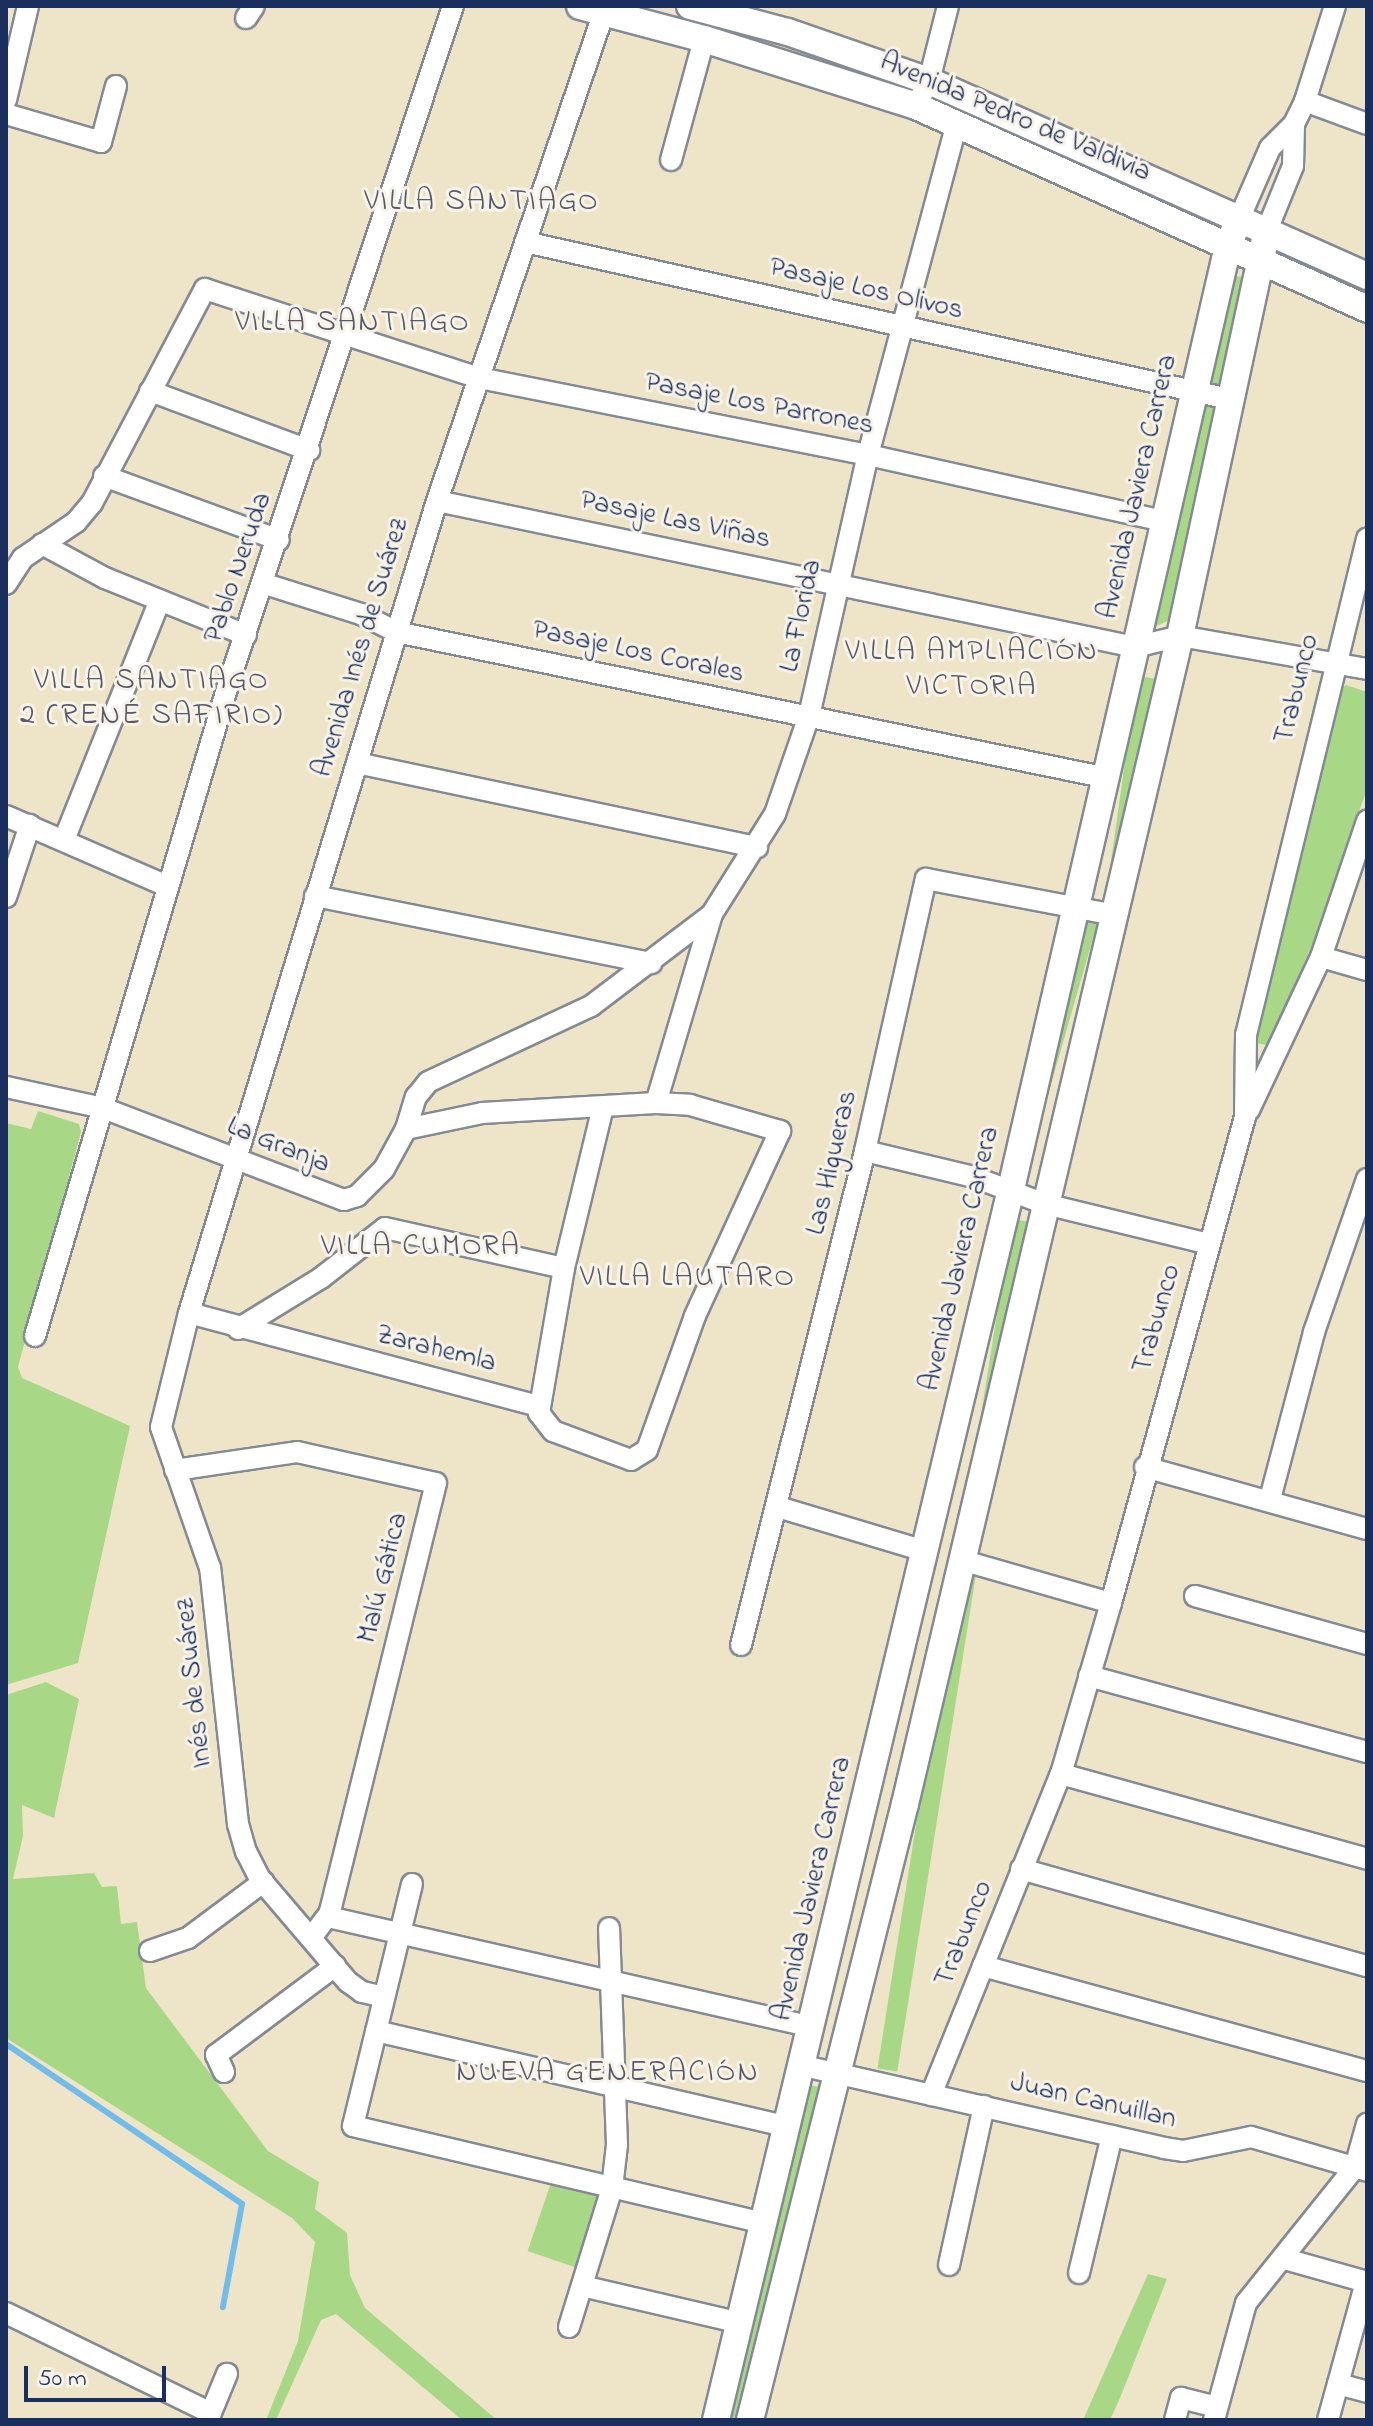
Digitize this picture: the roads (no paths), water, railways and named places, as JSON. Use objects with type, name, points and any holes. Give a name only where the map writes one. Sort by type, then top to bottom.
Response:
[{"type":"main road","name":"Avenida Pedro de Valdivia","points":[[694,7],[788,32],[929,81],[1367,276]]},
{"type":"main road","name":"Avenida Pedro de Valdivia","points":[[597,8],[916,106],[957,122],[1367,309]]},
{"type":"main road","name":"Avenida Javiera Carrera","points":[[716,2420],[804,2066],[1011,1189],[1193,392],[1228,246],[1240,217]]},
{"type":"main road","name":"Avenida Javiera Carrera","points":[[750,2420],[961,1560],[1180,636],[1258,259],[1267,230]]},
{"type":"street","points":[[6,100],[28,6]]},
{"type":"street","name":"Pablo Neruda","points":[[35,1336],[165,885],[453,6]]},
{"type":"street","points":[[916,106],[929,81],[948,6]]},
{"type":"street","name":"Avenida Javiera Carrera","points":[[1240,217],[1270,148],[1294,124],[1305,101],[1335,6]]},
{"type":"street","name":"Avenida Inés de Suárez","points":[[189,1313],[396,632],[525,242],[597,8]]},
{"type":"street","points":[[671,160],[704,39]]},
{"type":"street","points":[[6,114],[101,142],[116,86]]},
{"type":"street","points":[[1305,101],[1367,124]]},
{"type":"street","name":"La Florida","points":[[656,1103],[712,914],[775,814],[809,716],[836,583],[957,122]]},
{"type":"street","name":"Avenida Javiera Carrera","points":[[1267,230],[1293,166],[1294,124]]},
{"type":"street","name":"Pasaje Los Olivos","points":[[525,242],[1229,399]]},
{"type":"street","name":"Pasaje Los Parrones","points":[[150,391],[205,289],[345,338],[479,378],[868,455],[1164,521]]},
{"type":"street","points":[[6,584],[23,558],[76,522],[150,391],[309,450]]},
{"type":"street","points":[[104,476],[279,540]]},
{"type":"street","name":"Pasaje Las Viñas","points":[[437,501],[1135,647]]},
{"type":"street","name":"Trabunco","points":[[931,2095],[1061,1774],[1111,1603],[1145,1467],[1245,1117],[1246,1035],[1333,662],[1367,539]]},
{"type":"street","points":[[42,544],[159,602],[246,635]]},
{"type":"street","name":"Pasaje Los Corales","points":[[262,583],[361,614],[396,632],[1103,777]]},
{"type":"street","points":[[64,840],[159,602]]},
{"type":"street","points":[[1135,647],[1180,636],[1367,669]]},
{"type":"street","points":[[357,763],[757,847]]},
{"type":"street","points":[[6,816],[165,885]]},
{"type":"street","points":[[1245,1117],[1321,957],[1367,821]]},
{"type":"street","points":[[6,897],[30,825]]},
{"type":"street","name":"Las Higueras","points":[[741,1645],[865,1151],[926,879],[1074,908]]},
{"type":"street","points":[[315,896],[651,963]]},
{"type":"street","points":[[1074,908],[1114,915]]},
{"type":"street","name":"La Granja","points":[[6,1087],[103,1108],[344,1200],[357,1196],[384,1169],[406,1129],[416,1097],[428,1082],[591,1006],[712,914]]},
{"type":"street","points":[[1321,957],[1367,970]]},
{"type":"street","points":[[406,1129],[482,1113],[656,1103],[690,1105],[780,1131],[695,1316],[647,1450],[637,1459],[624,1460],[553,1431],[541,1420],[539,1406],[564,1268],[603,1107]]},
{"type":"street","points":[[865,1151],[1011,1189],[1045,1204],[1209,1244]]},
{"type":"street","points":[[1270,1499],[1314,1332],[1367,1179]]},
{"type":"street","points":[[238,1329],[321,1278],[385,1228],[564,1268]]},
{"type":"street","name":"Zarahemla","points":[[189,1313],[238,1329],[539,1406]]},
{"type":"street","name":"Inés de Suárez","points":[[189,1313],[161,1427],[210,1568],[238,1824],[263,1882],[355,1988],[384,1997]]},
{"type":"street","name":"Malú Gática","points":[[175,1470],[297,1452],[436,1483],[328,1917],[311,1938]]},
{"type":"street","points":[[1145,1467],[1270,1499],[1367,1529]]},
{"type":"street","points":[[778,1507],[925,1551]]},
{"type":"street","points":[[961,1560],[1111,1603]]},
{"type":"street","points":[[1195,1596],[1367,1644]]},
{"type":"street","points":[[1089,1676],[1367,1752]]},
{"type":"street","points":[[1061,1774],[1367,1859]]},
{"type":"street","points":[[1021,1869],[1367,1966]]},
{"type":"street","points":[[150,1951],[188,1938],[263,1882]]},
{"type":"street","points":[[412,1884],[353,2126],[766,2224]]},
{"type":"street","points":[[328,1917],[813,2027]]},
{"type":"street","points":[[569,2327],[612,2188],[615,2087],[609,1928]]},
{"type":"street","points":[[224,2072],[216,2055],[335,1966]]},
{"type":"street","points":[[983,1966],[1367,2071]]},
{"type":"street","points":[[376,2031],[789,2127]]},
{"type":"street","name":"Juan Canuillan","points":[[804,2066],[1183,2151],[1251,2137],[1361,2169]]},
{"type":"street","points":[[949,2265],[984,2106]]},
{"type":"street","points":[[1175,2420],[1181,2398],[1215,2414],[1246,2303],[1361,2169],[1367,2124]]},
{"type":"street","points":[[1079,2273],[1112,2136]]},
{"type":"street","points":[[1285,2259],[1366,2282],[1328,2420]]},
{"type":"street","points":[[582,2286],[741,2323]]},
{"type":"street","points":[[6,2313],[210,2417],[227,2374]]},
{"type":"street","points":[[1338,2384],[1367,2392]]},
{"type":"waterway","points":[[6,2044],[242,2204],[223,2307]]},
{"type":"district","name":"VILLA SANTIAGO","points":[[482,202]]},
{"type":"district","name":"VILLA SANTIAGO","points":[[353,323]]},
{"type":"district","name":"VILLA AMPLIACIÓN VICTORIA","points":[[972,669]]},
{"type":"district","name":"VILLA SANTIAGO 2 (RENÉ SAFIRIO)","points":[[152,698]]},
{"type":"district","name":"VILLA CUMORA","points":[[421,1247]]},
{"type":"district","name":"VILLA LAUTARO","points":[[688,1278]]},
{"type":"district","name":"NUEVA GENERACIÓN","points":[[608,2073]]}]
